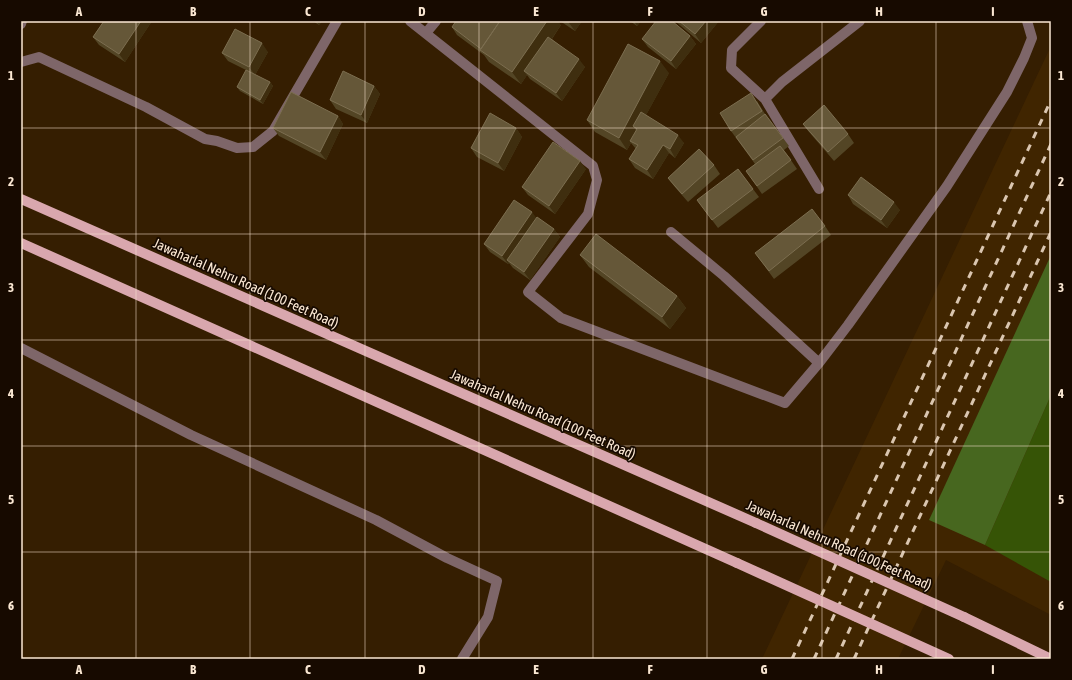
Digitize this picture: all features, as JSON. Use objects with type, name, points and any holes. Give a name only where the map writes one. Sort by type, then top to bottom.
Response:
[{"type":"main road","name":"Jawaharlal Nehru Road (100 Feet Road)","points":[[21,199],[756,523],[964,617],[1051,659]]},
{"type":"main road","points":[[21,243],[949,659]]},
{"type":"street","points":[[21,62],[39,57],[146,107],[205,139],[217,141],[237,148],[253,147],[273,131],[337,21]]},
{"type":"street","points":[[410,21],[593,166],[597,180],[588,214],[528,292],[561,318],[785,403],[819,363],[848,325],[947,186],[1006,92],[1024,58],[1032,38],[1027,21]]},
{"type":"street","points":[[426,33],[436,21]]},
{"type":"street","points":[[761,21],[732,50],[731,68],[765,99],[818,189]]},
{"type":"street","points":[[765,99],[782,82],[860,21]]},
{"type":"street","points":[[671,232],[724,276],[819,363]]},
{"type":"street","points":[[21,348],[191,435],[376,520],[447,558],[497,581],[488,617],[462,659]]},
{"type":"shaded area","points":[[1051,46],[1051,615],[946,560],[898,659],[762,659]]},
{"type":"green space","points":[[1051,255],[1051,395],[985,545],[929,520]]},
{"type":"green space","points":[[1051,395],[1051,582],[985,545]]},
{"type":"building","points":[[104,21],[141,21],[119,54],[93,37]]},
{"type":"building","points":[[456,21],[500,21],[481,49],[452,27]]},
{"type":"building","points":[[500,21],[547,21],[512,72],[480,50]]},
{"type":"building","points":[[656,21],[672,21],[690,36],[671,61],[642,39]]},
{"type":"building","points":[[679,21],[706,21],[695,34]]},
{"type":"building","points":[[235,29],[262,43],[249,67],[222,53]]},
{"type":"building","points":[[548,37],[579,59],[556,93],[524,71]]},
{"type":"building","points":[[628,44],[660,61],[619,138],[587,120]]},
{"type":"building","points":[[246,70],[270,82],[260,100],[237,87]]},
{"type":"building","points":[[343,71],[374,86],[361,115],[330,100]]},
{"type":"building","points":[[291,92],[338,116],[320,152],[273,128]]},
{"type":"building","points":[[751,93],[762,111],[731,131],[720,113]]},
{"type":"building","points":[[824,105],[848,134],[828,152],[803,124]]},
{"type":"building","points":[[641,112],[678,135],[670,149],[663,145],[647,170],[629,159],[638,145],[630,141],[637,129],[633,126]]},
{"type":"building","points":[[490,113],[516,128],[498,163],[471,148]]},
{"type":"building","points":[[765,114],[783,138],[753,160],[736,137]]},
{"type":"building","points":[[553,142],[580,161],[549,206],[522,187]]},
{"type":"building","points":[[780,146],[791,160],[757,186],[746,171]]},
{"type":"building","points":[[699,149],[714,165],[682,194],[668,178]]},
{"type":"building","points":[[738,169],[753,189],[712,220],[697,200]]},
{"type":"building","points":[[861,177],[894,202],[881,220],[848,195]]},
{"type":"building","points":[[514,200],[532,212],[502,256],[484,244]]},
{"type":"building","points":[[812,209],[825,226],[769,271],[755,253]]},
{"type":"building","points":[[537,217],[554,229],[524,272],[507,260]]},
{"type":"building","points":[[596,234],[677,296],[662,317],[580,255]]},
{"type":"railway","points":[[792,659],[1051,100]]},
{"type":"railway","points":[[814,659],[1051,144]]},
{"type":"railway","points":[[836,659],[1051,192]]},
{"type":"railway","points":[[854,659],[1051,232]]}]
